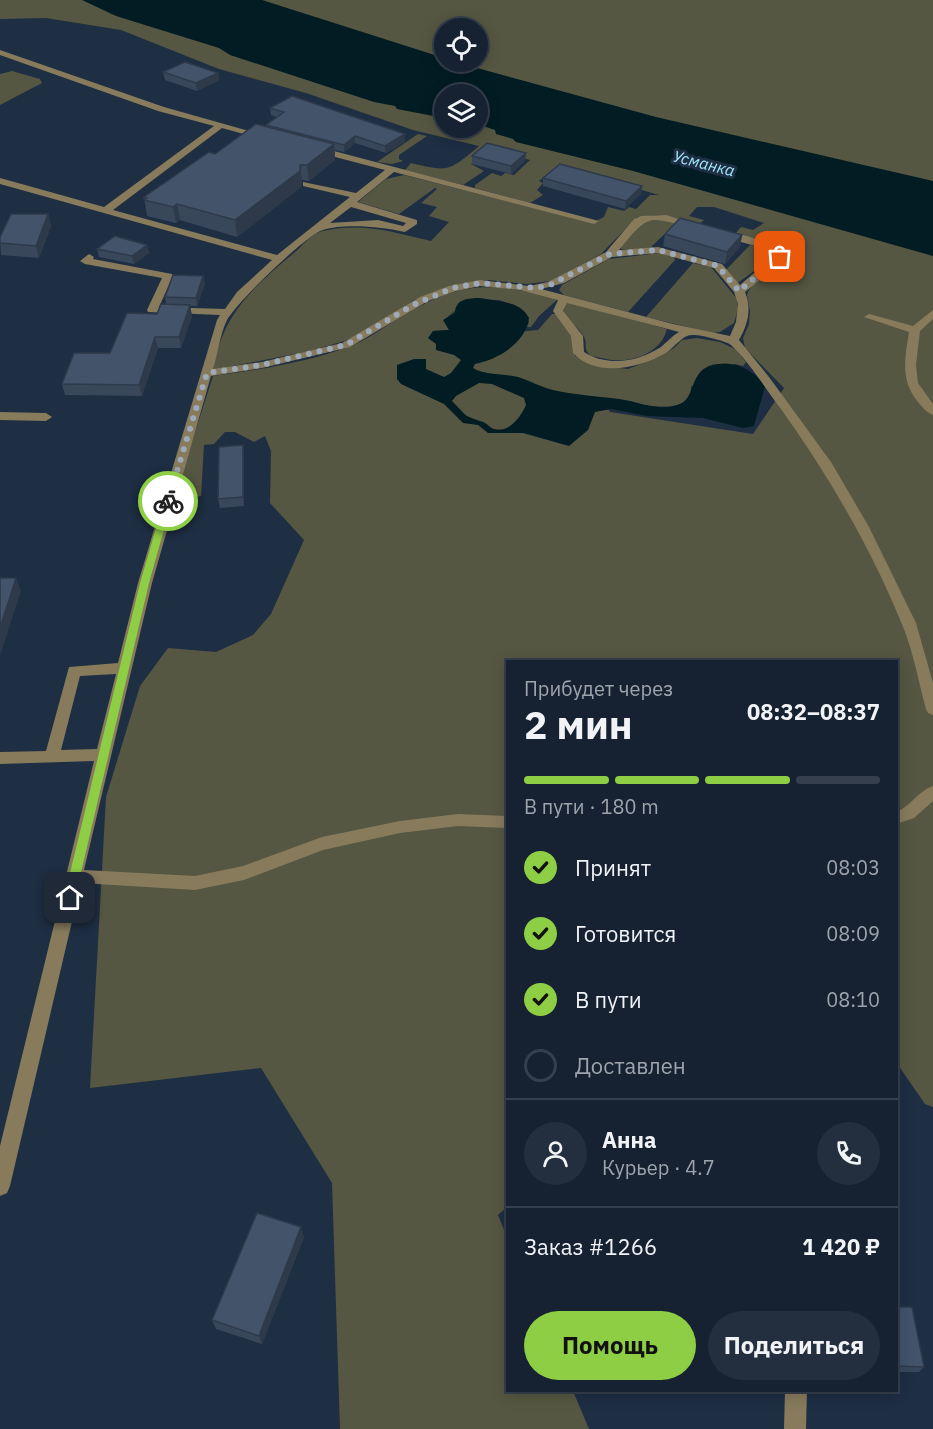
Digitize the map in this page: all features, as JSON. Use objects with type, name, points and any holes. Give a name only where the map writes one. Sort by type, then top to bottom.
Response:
[{"type":"street","points":[[1,53],[161,109],[276,140]]},
{"type":"street","points":[[106,210],[221,125]]},
{"type":"street","points":[[309,148],[594,221]]},
{"type":"street","points":[[0,1186],[145,583],[222,320],[241,294],[279,259],[353,199],[406,162]]},
{"type":"street","points":[[0,181],[279,259]]},
{"type":"street","points":[[306,184],[353,199],[383,214],[413,222],[405,229],[378,223],[318,227]]},
{"type":"street","points":[[520,287],[550,285],[610,254],[638,221],[644,218],[659,217],[770,247],[781,254],[778,260],[739,291]]},
{"type":"street","points":[[610,254],[658,250],[718,266],[744,300],[743,319],[734,340]]},
{"type":"street","points":[[89,257],[85,261],[168,276],[152,310],[227,312]]},
{"type":"street","points":[[207,373],[262,365],[346,345],[413,305],[453,288],[480,283],[520,287],[734,340],[827,465],[862,527],[909,623],[933,709]]},
{"type":"street","points":[[564,298],[558,310],[577,336],[579,353],[600,362],[628,364],[667,347],[680,334],[692,331]]},
{"type":"street","points":[[933,313],[915,330],[910,380],[917,396],[933,411]]},
{"type":"street","points":[[869,317],[915,330]]},
{"type":"street","points":[[0,416],[46,417]]},
{"type":"street","points":[[52,756],[74,671],[125,668]]},
{"type":"street","points":[[0,758],[104,755]]},
{"type":"street","points":[[902,816],[933,792]]},
{"type":"street","points":[[902,816],[933,808]]},
{"type":"street","points":[[75,876],[195,883],[244,873],[322,844],[400,827],[458,820],[506,822]]},
{"type":"street","points":[[795,1429],[796,1392]]},
{"type":"green space","points":[[0,0],[933,0],[933,1107],[925,1104],[898,1065],[898,660],[506,660],[506,1208],[498,1215],[506,1235],[506,1392],[573,1392],[589,1429],[340,1429],[332,1183],[261,1068],[90,1088],[106,797],[140,686],[168,648],[216,652],[253,635],[271,614],[304,540],[270,503],[271,451],[265,436],[254,442],[235,432],[225,432],[214,444],[204,445],[201,496],[173,501],[213,376],[283,365],[335,352],[358,343],[406,314],[445,295],[480,287],[498,287],[558,299],[539,316],[531,327],[527,327],[529,322],[520,308],[514,305],[499,300],[469,299],[444,320],[449,330],[433,331],[430,340],[538,330],[552,314],[556,314],[572,336],[575,356],[602,366],[628,369],[659,357],[682,340],[697,338],[720,342],[735,349],[746,362],[743,366],[735,364],[691,387],[688,398],[680,404],[654,406],[601,399],[610,412],[753,434],[784,388],[745,348],[743,338],[749,324],[750,311],[747,295],[754,283],[777,267],[786,256],[771,243],[734,235],[741,227],[753,230],[764,223],[714,207],[697,207],[689,216],[704,220],[698,225],[660,215],[637,217],[601,254],[551,281],[526,284],[488,280],[451,286],[414,300],[368,331],[344,341],[310,351],[213,370],[224,333],[242,304],[265,278],[315,234],[338,228],[364,228],[431,241],[449,222],[429,216],[437,207],[421,203],[437,189],[435,188],[399,214],[358,202],[386,179],[404,175],[592,223],[604,217],[608,207],[624,211],[629,207],[636,209],[650,195],[659,195],[559,166],[539,181],[543,183],[537,190],[543,195],[530,203],[475,188],[475,185],[492,173],[501,176],[505,173],[514,175],[530,160],[488,149],[471,164],[484,171],[463,185],[405,170],[411,163],[433,168],[448,168],[461,161],[479,146],[446,138],[488,138],[488,84],[434,84],[434,135],[306,93],[219,69],[121,30],[46,18],[0,19]]},
{"type":"green space","points":[[12,71],[40,79],[42,83],[0,105],[0,74]]},
{"type":"green space","points":[[418,134],[427,136],[399,155],[399,159],[403,161],[392,164],[377,162]]},
{"type":"green space","points":[[661,219],[675,224],[649,249],[621,249],[621,246],[644,221]]},
{"type":"green space","points":[[750,245],[769,250],[775,256],[736,284],[725,271]]},
{"type":"green space","points":[[660,253],[674,257],[675,260],[628,312],[564,295],[559,290],[562,285],[609,259]]},
{"type":"green space","points":[[693,263],[711,267],[737,299],[738,309],[734,323],[720,332],[712,333],[646,317]]},
{"type":"green space","points":[[567,302],[667,329],[657,346],[641,356],[611,360],[593,356],[587,352],[582,333],[563,312]]},
{"type":"water","name":"Усманка","points":[[82,0],[262,0],[434,55],[434,72],[488,71],[656,117],[933,181],[933,256],[633,171],[516,142],[496,134],[495,130],[488,128],[488,84],[434,84],[434,116],[374,102],[230,55],[219,48],[116,16]]},
{"type":"water","points":[[480,298],[514,305],[525,312],[529,318],[527,327],[516,342],[492,359],[475,364],[473,368],[478,371],[518,377],[562,392],[667,407],[680,404],[685,400],[697,376],[708,366],[732,364],[751,372],[765,386],[754,426],[743,428],[703,418],[647,416],[611,409],[595,412],[588,430],[569,446],[523,433],[488,433],[478,425],[463,423],[444,404],[401,384],[397,379],[397,365],[414,359],[426,359],[426,369],[444,377],[451,373],[461,360],[454,355],[436,350],[436,344],[428,338],[433,331],[449,330],[443,320],[455,313],[460,302]],"holes":[[[479,383],[492,384],[524,398],[526,405],[514,423],[500,430],[491,428],[463,413],[452,401],[456,396]]]},
{"type":"building","points":[[185,62],[218,73],[196,83],[163,72]]},
{"type":"building","points":[[292,96],[405,134],[385,146],[355,136],[344,145],[266,125],[284,112],[270,108]]},
{"type":"building","points":[[256,124],[334,144],[307,165],[300,165],[300,171],[235,220],[177,204],[173,207],[144,200],[147,198],[144,197],[209,152],[215,154]]},
{"type":"building","points":[[487,143],[526,153],[511,166],[472,156]]},
{"type":"building","points":[[560,164],[642,186],[626,201],[543,178]]},
{"type":"building","points":[[11,214],[48,214],[36,246],[0,243],[0,237]]},
{"type":"building","points":[[680,218],[742,235],[727,252],[665,234]]},
{"type":"building","points":[[115,236],[147,245],[132,256],[97,249]]},
{"type":"building","points":[[173,275],[203,276],[196,298],[165,297]]},
{"type":"building","points":[[161,304],[190,305],[179,337],[155,337],[139,385],[62,384],[74,353],[110,353],[127,313],[157,314]]},
{"type":"building","points":[[243,445],[243,497],[218,499],[219,447]]},
{"type":"building","points":[[0,578],[16,578],[0,628]]},
{"type":"building","points":[[257,1213],[301,1227],[259,1336],[212,1320]]},
{"type":"building","points":[[898,1307],[912,1307],[924,1367],[898,1366]]},
{"type":"way so far","points":[[168,501],[207,373],[262,365],[346,345],[368,334],[413,305],[453,288],[480,283],[544,287],[610,254],[658,250],[718,266],[739,291],[780,257]]},
{"type":"route","points":[[70,898],[145,583],[168,501]]}]
